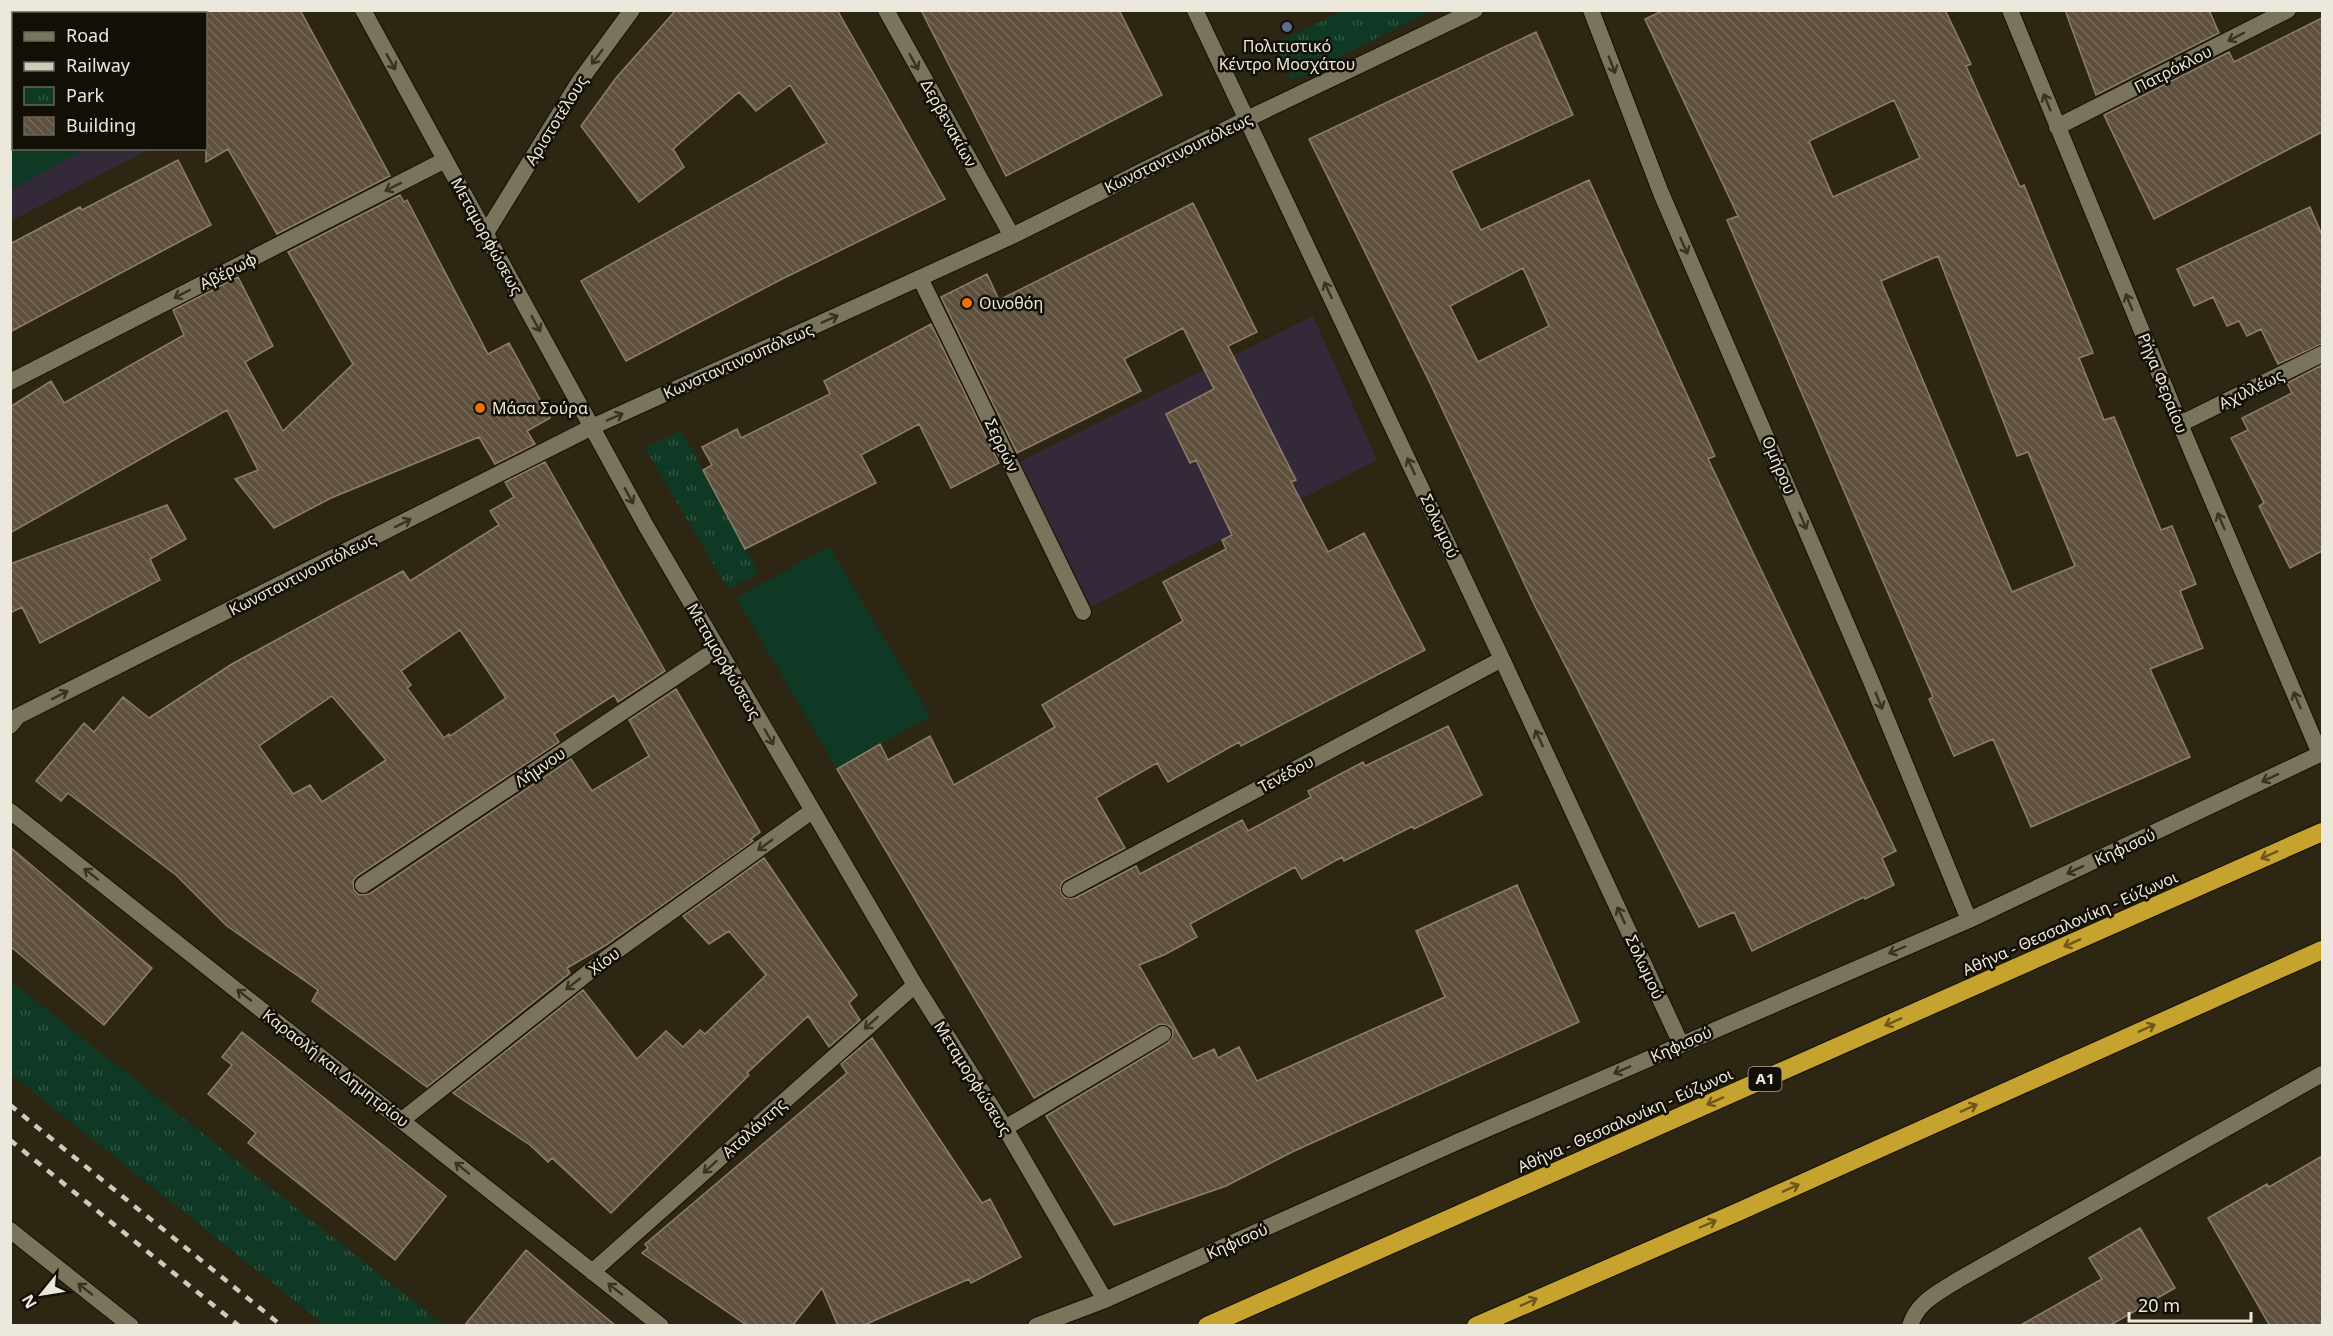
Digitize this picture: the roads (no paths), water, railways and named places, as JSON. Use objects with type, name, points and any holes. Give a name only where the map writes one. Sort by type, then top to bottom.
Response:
[{"type":"highway","name":"Αθήνα - Θεσσαλονίκη - Εύζωνοι","points":[[1207,1326],[2322,832]]},
{"type":"highway","points":[[1476,1326],[1738,1212],[2322,950]]},
{"type":"street","name":"Μεταμορφώσεως","points":[[363,10],[646,526],[915,985],[1005,1128],[1105,1300]]},
{"type":"street","name":"Αριστοτέλους","points":[[486,233],[579,82],[632,10]]},
{"type":"street","name":"Δερβενακίων","points":[[886,10],[1012,236]]},
{"type":"street","name":"Σολωμού","points":[[1195,10],[1681,1044]]},
{"type":"street","name":"Κωνσταντινουπόλεως","points":[[13,714],[592,427],[1012,236],[1247,119],[1475,10]]},
{"type":"street","name":"Ομήρου","points":[[1591,10],[1661,193],[1867,671],[1969,920]]},
{"type":"street","name":"Ρήγα Φεραίου","points":[[2010,10],[2180,424],[2321,753]]},
{"type":"street","name":"Πατρόκλου","points":[[2057,127],[2288,10]]},
{"type":"street","name":"Αβέρωφ","points":[[10,382],[446,160]]},
{"type":"street","name":"Σερρών","points":[[921,278],[1083,612]]},
{"type":"street","name":"Αχιλλέως","points":[[2180,424],[2322,354]]},
{"type":"street","name":"Λήμνου","points":[[363,885],[717,649]]},
{"type":"street","name":"Τενέδου","points":[[1070,889],[1502,659]]},
{"type":"street","name":"Κηφισού","points":[[1036,1326],[1105,1300],[1681,1044],[1969,920],[2321,753]]},
{"type":"street","name":"Καραολή και Δημητρίου","points":[[10,811],[661,1326]]},
{"type":"street","name":"Χίου","points":[[402,1120],[608,957],[812,811]]},
{"type":"street","name":"Αταλάντης","points":[[592,1272],[915,985]]},
{"type":"street","points":[[1005,1128],[1163,1034]]},
{"type":"street","points":[[1910,1326],[1913,1314],[1925,1301],[1958,1280],[2322,1074]]},
{"type":"street","points":[[10,1230],[131,1326]]},
{"type":"railway","points":[[10,1105],[282,1326]]},
{"type":"railway","points":[[10,1140],[239,1326]]},
{"type":"place","name":"Πολιτιστικό Κέντρο Μοσχάτου","points":[[1287,27]]},
{"type":"place","name":"Οινοθόη","points":[[967,303]]},
{"type":"place","name":"Μάσα Σούρα","points":[[480,408]]}]
